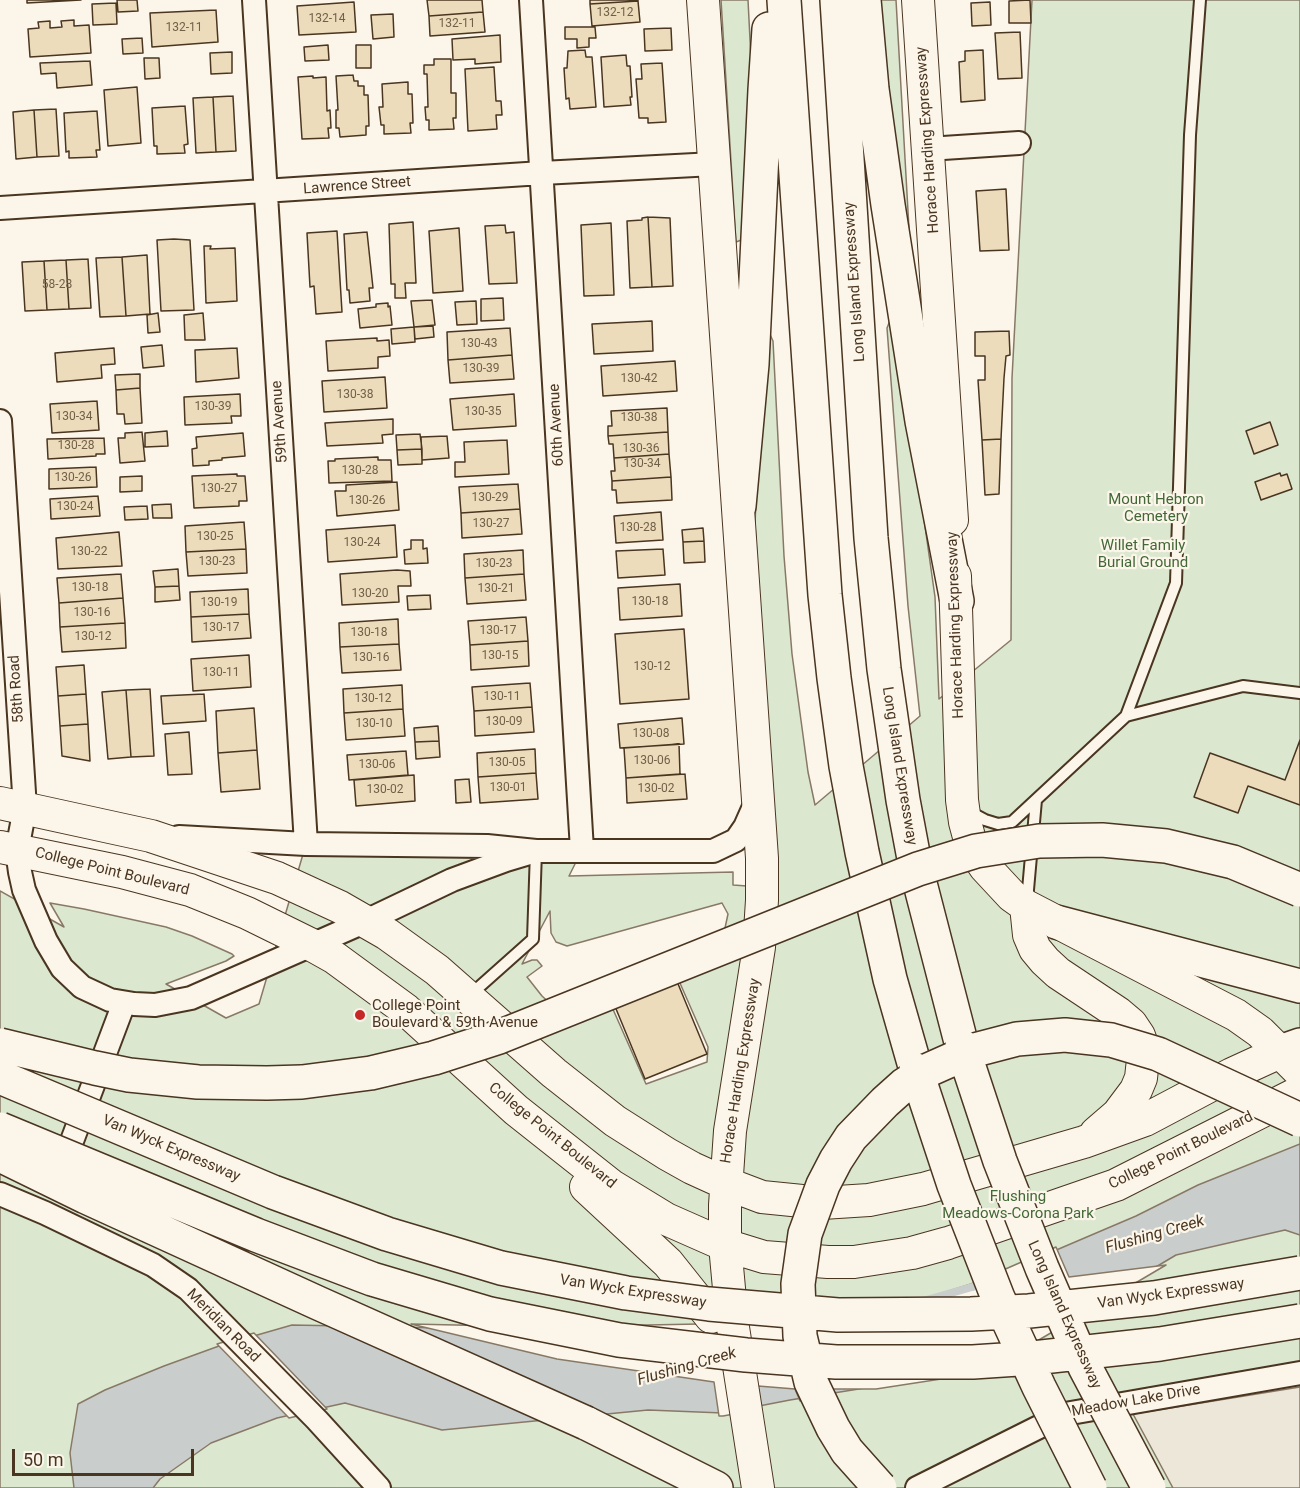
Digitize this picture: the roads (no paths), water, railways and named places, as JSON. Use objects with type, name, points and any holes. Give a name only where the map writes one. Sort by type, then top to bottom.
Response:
[{"type":"highway","points":[[739,506],[752,364],[771,0]]},
{"type":"highway","points":[[784,0],[825,595],[846,766],[862,852],[890,979],[916,1070],[954,1185],[999,1298],[1039,1387],[1090,1488]]},
{"type":"highway","name":"Long Island Expressway","points":[[837,0],[871,538],[884,669],[899,778],[915,864],[962,1046],[1000,1161],[1041,1268],[1086,1367],[1149,1488]]},
{"type":"highway","points":[[864,0],[872,89],[888,205],[922,420],[957,601]]},
{"type":"highway","points":[[0,1045],[94,1068],[198,1082],[302,1082],[370,1073],[434,1058],[499,1037],[918,869],[976,851],[1039,841],[1102,840],[1166,846],[1233,862],[1300,890]]},
{"type":"highway","points":[[1056,922],[1300,986]]},
{"type":"highway","points":[[880,1488],[847,1450],[832,1428],[811,1382],[800,1336],[798,1284],[805,1234],[823,1185],[836,1160],[851,1137],[904,1085],[926,1071],[970,1051],[1017,1038],[1065,1035],[1111,1040],[1158,1054],[1300,1120]]},
{"type":"highway","name":"Van Wyck Expressway","points":[[0,1077],[273,1191],[387,1234],[501,1268],[626,1293],[709,1304],[828,1314],[913,1316],[1029,1311],[1154,1298],[1300,1273]]},
{"type":"highway","points":[[0,1129],[255,1235],[372,1279],[490,1314],[620,1340],[746,1355],[836,1362],[973,1362],[1160,1344],[1300,1321]]},
{"type":"highway","points":[[0,1155],[254,1274],[586,1423],[716,1488]]},
{"type":"main road","name":"Horace Harding Expressway","points":[[703,0],[762,868],[759,947],[730,1131],[725,1184],[723,1321]]},
{"type":"main road","name":"Horace Harding Expressway","points":[[918,0],[957,601],[963,809],[972,848],[1004,889],[1026,906],[1236,1015],[1293,1056]]},
{"type":"main road","points":[[12,806],[151,836],[248,867],[306,889],[411,950],[468,996],[597,1108],[667,1154],[725,1184],[762,1197],[822,1203],[869,1200],[923,1189],[1084,1142],[1145,1120],[1232,1074],[1293,1056]]},
{"type":"main road","name":"College Point Boulevard","points":[[8,848],[123,872],[190,890],[247,913],[310,944],[335,958],[406,1010],[516,1110],[612,1186],[666,1219],[725,1245],[764,1257],[828,1263],[863,1261],[912,1253],[995,1228],[1116,1185],[1300,1092]]},
{"type":"main road","points":[[1026,906],[1029,935],[1035,949],[1045,962],[1131,1024],[1144,1050],[1139,1085],[1127,1104],[1084,1142]]},
{"type":"main road","points":[[516,1110],[534,1140],[651,1245],[723,1321],[740,1367],[758,1488]]},
{"type":"street","name":"59th Avenue","points":[[254,0],[306,844]]},
{"type":"street","name":"60th Avenue","points":[[531,0],[582,850]]},
{"type":"street","points":[[928,149],[1020,143]]},
{"type":"street","name":"Lawrence Street","points":[[0,208],[714,164]]},
{"type":"street","name":"58th Road","points":[[0,421],[12,806],[8,848]]},
{"type":"street","points":[[151,836],[306,844],[487,846],[536,851],[713,850],[736,840],[745,827],[757,798]]},
{"type":"street","points":[[8,848],[46,940],[62,968],[82,987],[110,1000],[155,1005],[190,998],[364,922],[452,880],[536,851]]},
{"type":"street","points":[[45,1213],[124,1003]]},
{"type":"street","name":"Meridian Road","points":[[0,1194],[153,1265],[188,1289],[317,1420],[379,1488]]},
{"type":"street","name":"Meadow Lake Drive","points":[[917,1488],[1065,1414],[1300,1373]]},
{"type":"lane","points":[[963,809],[998,825],[1012,822],[1126,716],[1176,583],[1189,146],[1200,0]]},
{"type":"lane","points":[[1126,716],[1243,686],[1300,693]]},
{"type":"lane","points":[[1026,906],[1036,800]]},
{"type":"lane","points":[[468,996],[533,939],[536,851]]},
{"type":"water","points":[[1300,1144],[1300,1235],[1285,1230],[1176,1255],[1008,1355],[940,1376],[723,1413],[648,1410],[442,1430],[345,1403],[277,1418],[211,1443],[160,1479],[153,1488],[74,1488],[70,1453],[78,1404],[105,1390],[164,1366],[219,1346],[292,1325],[544,1330],[855,1324],[972,1286],[1136,1216],[1198,1185]]},
{"type":"waterway","name":"Flushing Creek","points":[[923,1301],[972,1287]]},
{"type":"place","name":"College Point Boulevard & 59th Avenue","points":[[360,1015]]},
{"type":"park label","name":"Mount Hebron Cemetery","points":[[1156,508]]},
{"type":"park label","name":"Willet Family Burial Ground","points":[[1143,554]]},
{"type":"park label","name":"Flushing Meadows-Corona Park","points":[[1018,1206]]}]
